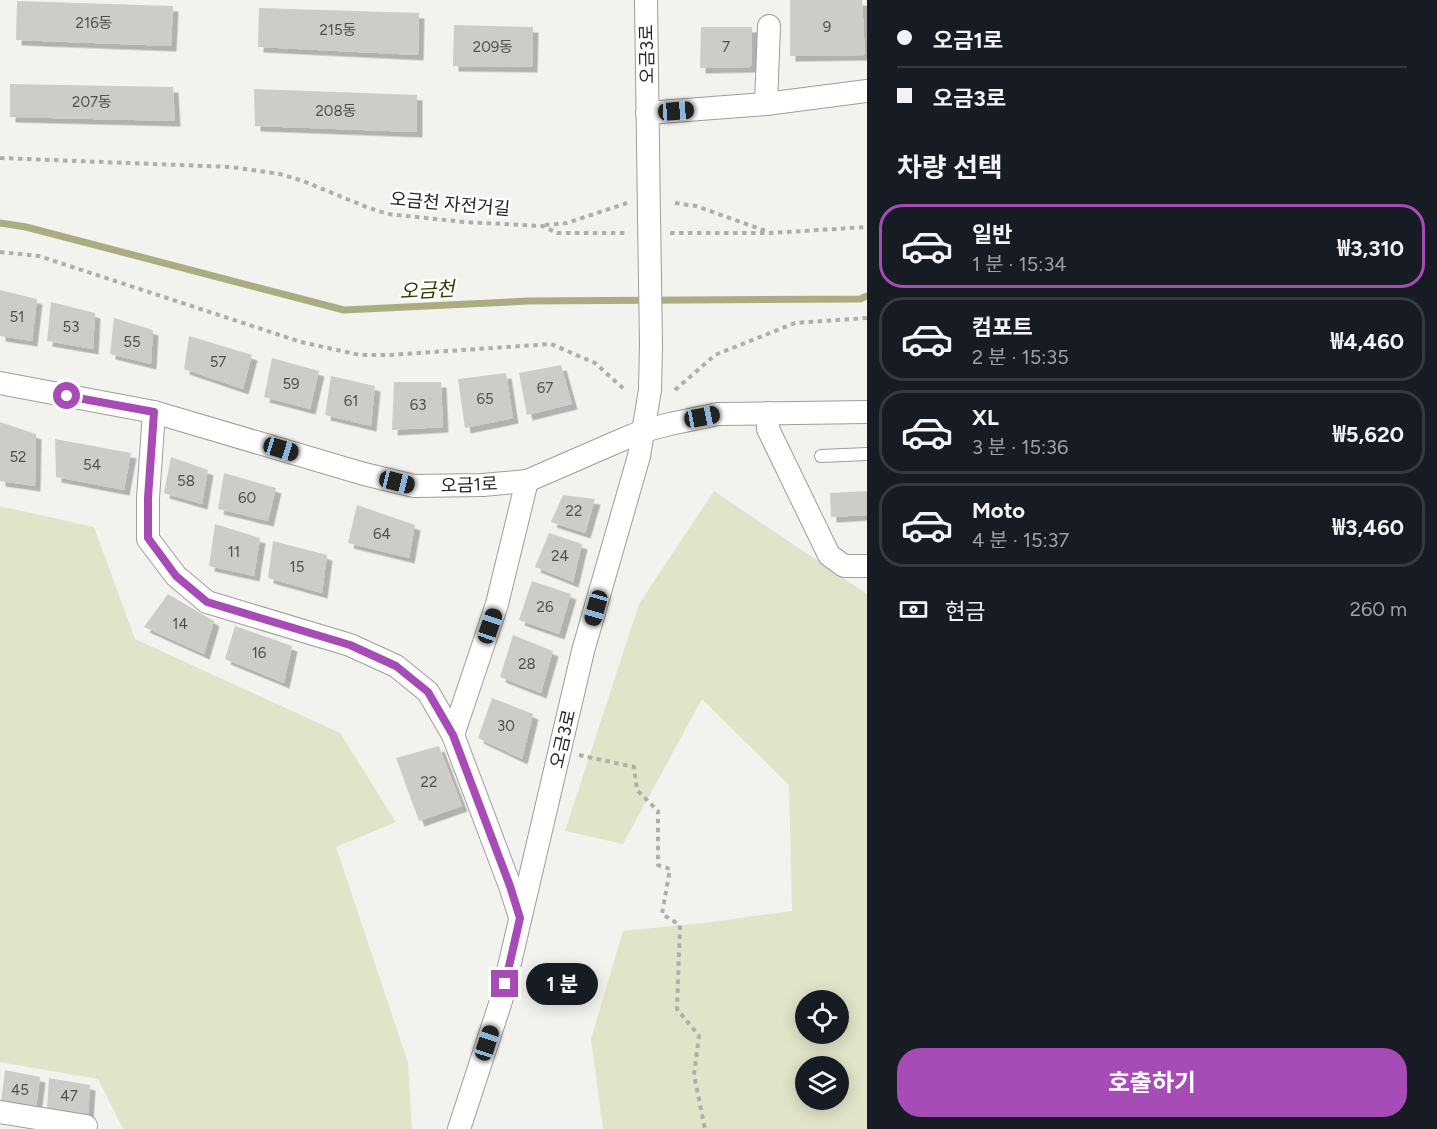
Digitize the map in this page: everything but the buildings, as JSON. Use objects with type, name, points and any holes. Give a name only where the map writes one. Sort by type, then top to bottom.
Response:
[{"type":"street","name":"오금3로","points":[[459,1129],[501,1001],[583,651],[639,456],[650,390],[651,345],[645,224],[646,0]]},
{"type":"street","points":[[766,104],[769,26]]},
{"type":"street","points":[[647,113],[766,104],[867,91]]},
{"type":"street","name":"오금1로","points":[[0,383],[154,412],[363,474],[414,486],[483,485],[527,481],[643,431],[670,423],[718,414],[867,412]]},
{"type":"street","points":[[154,412],[148,498],[148,538],[176,576],[207,602],[350,645],[396,666],[428,692],[453,735],[520,918]]},
{"type":"street","points":[[768,413],[768,429],[829,555],[844,566],[867,566]]},
{"type":"street","points":[[453,735],[497,604],[527,481]]},
{"type":"street","points":[[0,1112],[86,1126]]},
{"type":"lane","points":[[821,456],[867,454]]},
{"type":"path","name":"오금천 자전거길","points":[[0,158],[231,167],[280,174],[388,214],[464,222],[543,226],[557,233],[645,224]]},
{"type":"path","points":[[543,226],[567,223],[627,203]]},
{"type":"path","points":[[675,204],[696,206],[771,233]]},
{"type":"path","points":[[664,233],[771,233],[867,227]]},
{"type":"path","points":[[0,252],[39,256],[301,342],[360,355],[551,344],[595,363],[624,389]]},
{"type":"path","points":[[675,390],[715,355],[795,323],[867,318]]},
{"type":"path","points":[[577,754],[634,767],[637,790],[658,811],[658,865],[670,869],[662,914],[680,925],[677,1009],[699,1036],[694,1076],[705,1129]]},
{"type":"green space","points":[[714,491],[867,594],[867,1129],[603,1129],[591,1039],[623,931],[792,911],[789,785],[702,699],[623,844],[565,831],[639,604]]},
{"type":"green space","points":[[0,506],[94,527],[135,639],[340,733],[396,822],[336,847],[408,1063],[412,1129],[123,1129],[98,1079],[0,1062]]},
{"type":"waterway","name":"오금천","points":[[0,223],[26,227],[344,310],[528,301],[860,299],[867,296]]},
{"type":"route","points":[[67,396],[154,412],[148,498],[148,538],[176,576],[207,602],[350,645],[396,666],[428,692],[453,735],[520,918],[505,984]]}]
